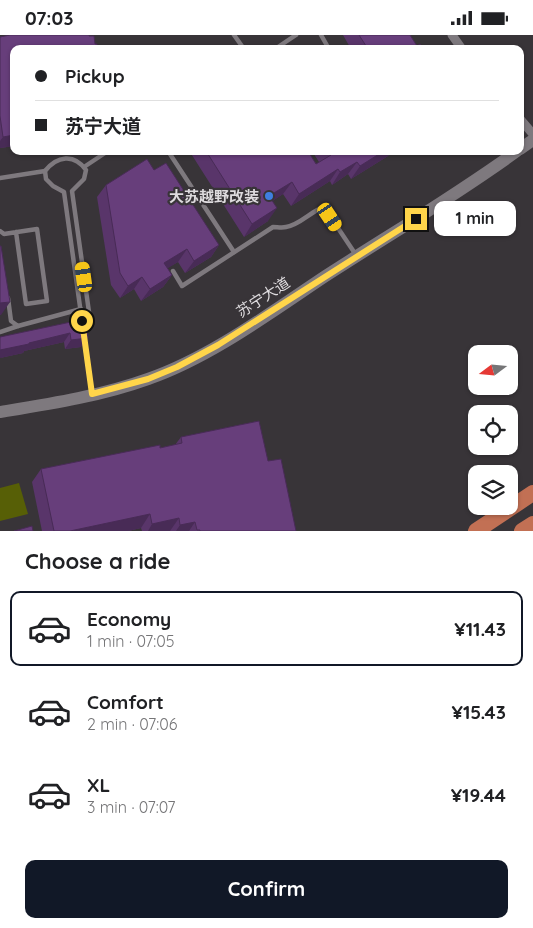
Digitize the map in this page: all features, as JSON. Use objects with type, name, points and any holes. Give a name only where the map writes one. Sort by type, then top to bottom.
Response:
[{"type":"highway","points":[[476,531],[533,493]]},
{"type":"highway","points":[[522,531],[533,523]]},
{"type":"street","points":[[524,124],[533,134]]},
{"type":"street","name":"苏宁大道","points":[[0,412],[92,394],[148,379],[177,367],[242,330],[475,181],[512,155]]},
{"type":"lane","points":[[282,45],[296,35]]},
{"type":"lane","points":[[96,159],[98,155]]},
{"type":"lane","points":[[84,167],[102,155]]},
{"type":"lane","points":[[171,155],[234,253]]},
{"type":"lane","points":[[82,321],[89,312],[72,191],[84,179],[86,169],[80,161],[72,158],[51,163],[45,171],[46,179],[64,192],[92,394]]},
{"type":"lane","points":[[0,178],[45,171]]},
{"type":"lane","points":[[173,271],[182,286],[273,227],[286,227],[316,209],[324,207],[356,256]]},
{"type":"lane","points":[[0,231],[4,234],[16,232],[37,229],[47,301],[26,304],[16,232]]},
{"type":"lane","points":[[8,295],[11,321],[18,326]]},
{"type":"lane","points":[[0,332],[80,309]]},
{"type":"green space","points":[[19,483],[28,514],[0,521],[0,488]]},
{"type":"building","points":[[10,35],[89,35],[94,36],[95,44],[97,44],[10,45],[10,136],[3,137],[0,116],[0,37]]},
{"type":"building","points":[[359,35],[410,35],[416,45],[365,45]]},
{"type":"building","points":[[209,155],[310,155],[316,164],[331,155],[378,155],[360,166],[357,162],[340,172],[338,169],[299,194],[292,182],[269,196],[277,208],[252,224]]},
{"type":"building","points":[[147,159],[154,170],[166,163],[219,245],[194,261],[187,249],[164,263],[172,275],[150,289],[142,277],[128,286],[120,273],[106,185]]},
{"type":"building","points":[[0,246],[10,302],[0,303]]},
{"type":"building","points":[[85,319],[88,338],[71,340],[70,333],[0,350],[0,337]]},
{"type":"building","points":[[259,421],[268,461],[281,459],[296,531],[200,531],[197,530],[195,522],[180,525],[179,518],[152,524],[150,514],[70,531],[54,531],[41,469],[160,445],[160,448],[182,443],[181,437]]},
{"type":"building","points":[[32,526],[33,531],[14,531]]},
{"type":"place","name":"大苏越野改装","points":[[269,196]]},
{"type":"route","points":[[82,321],[92,394],[148,379],[177,367],[218,345],[416,219]]}]
